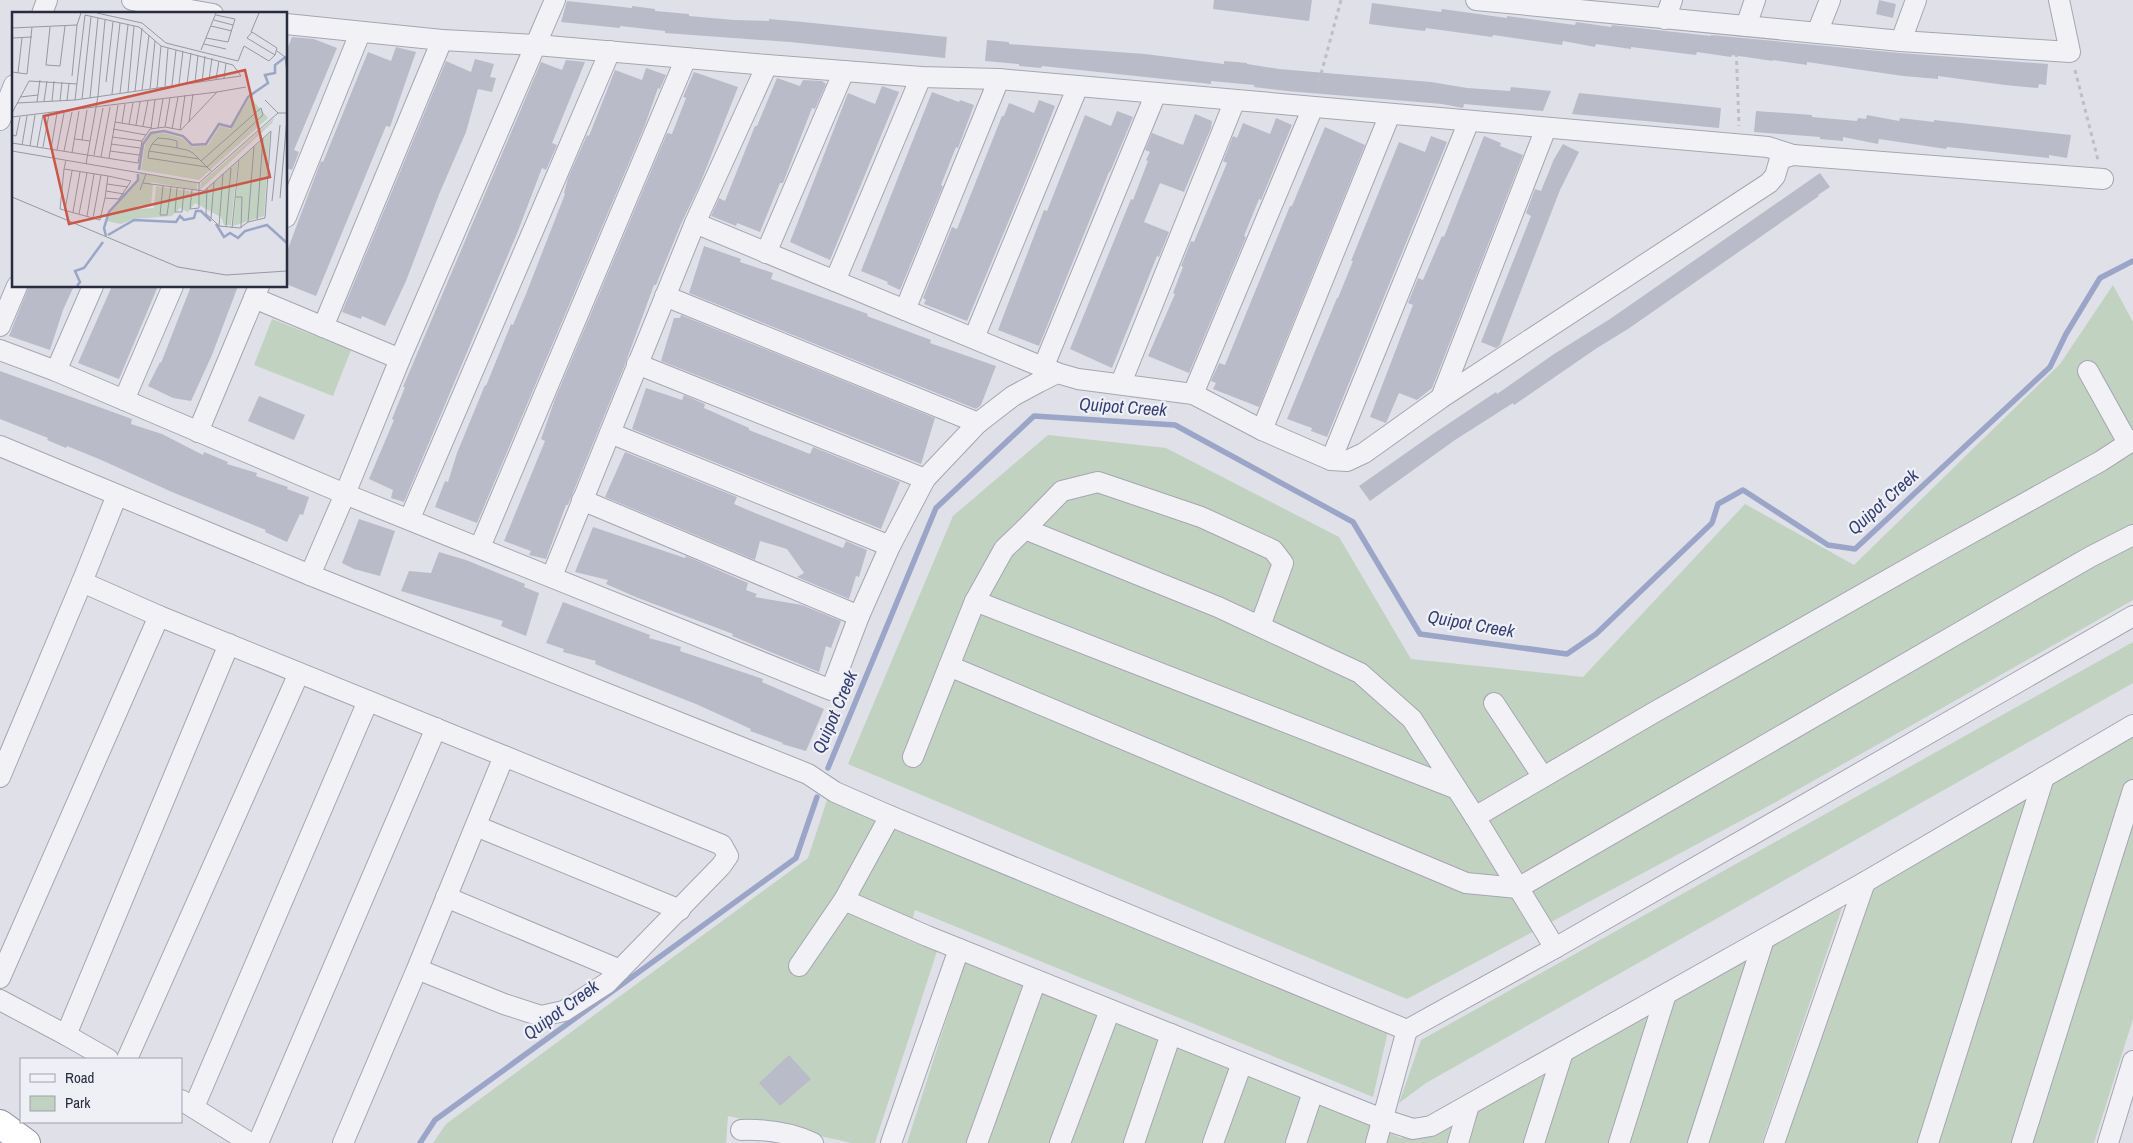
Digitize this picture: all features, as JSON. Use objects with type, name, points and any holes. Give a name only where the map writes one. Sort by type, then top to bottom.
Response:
[{"type":"highway","points":[[0,1124],[26,1143]]},
{"type":"street","points":[[43,12],[47,0]]},
{"type":"street","points":[[130,12],[134,0],[199,12]]},
{"type":"street","points":[[310,575],[346,494],[400,359],[555,0]]},
{"type":"street","points":[[1476,0],[1600,6],[1665,19],[1901,41],[2070,52],[2059,0]]},
{"type":"street","points":[[1665,19],[1672,0]]},
{"type":"street","points":[[1741,26],[1755,0]]},
{"type":"street","points":[[1817,33],[1830,0]]},
{"type":"street","points":[[1901,41],[1916,0]]},
{"type":"street","points":[[288,24],[442,40],[536,45],[921,77],[999,78],[1546,128],[1768,146],[1793,155],[2103,179]]},
{"type":"street","points":[[288,212],[360,32]]},
{"type":"street","points":[[323,327],[442,40]]},
{"type":"street","points":[[410,518],[610,51]]},
{"type":"street","points":[[480,547],[686,58]]},
{"type":"street","points":[[552,576],[695,223],[767,65]]},
{"type":"street","points":[[766,253],[844,71]]},
{"type":"street","points":[[835,281],[921,77]]},
{"type":"street","points":[[904,310],[999,78]]},
{"type":"street","points":[[974,338],[1078,86]]},
{"type":"street","points":[[0,120],[12,90]]},
{"type":"street","points":[[0,350],[346,494],[410,518],[832,690],[859,616],[890,546],[924,479],[978,423],[1050,371],[1156,93]]},
{"type":"street","points":[[1121,383],[1235,100]]},
{"type":"street","points":[[1192,394],[1313,107]]},
{"type":"street","points":[[1262,430],[1390,114]]},
{"type":"street","points":[[1331,460],[1469,121]]},
{"type":"street","points":[[1441,398],[1546,128]]},
{"type":"street","points":[[695,223],[1050,371],[1078,378],[1192,394],[1262,430],[1331,460],[1347,461],[1357,458],[1441,398],[1769,183],[1775,176],[1780,160],[1793,155]]},
{"type":"street","points":[[0,326],[16,288]]},
{"type":"street","points":[[56,372],[92,288]]},
{"type":"street","points":[[124,400],[171,288]]},
{"type":"street","points":[[198,432],[256,292],[323,327],[400,359]]},
{"type":"street","points":[[665,296],[978,423]]},
{"type":"street","points":[[638,364],[924,479]]},
{"type":"street","points":[[1475,817],[1944,548],[2102,461],[2130,441],[2088,371]]},
{"type":"street","points":[[610,433],[890,546]]},
{"type":"street","points":[[0,446],[310,575],[808,774],[835,792],[890,816],[1407,1030]]},
{"type":"street","points":[[913,757],[974,601],[1004,549],[1062,491],[1098,482],[1201,517],[1273,550],[1283,563],[1260,626]]},
{"type":"street","points":[[0,777],[118,495]]},
{"type":"street","points":[[582,500],[859,616]]},
{"type":"street","points":[[1025,529],[1218,606],[1360,673],[1412,719],[1475,817],[1555,948]]},
{"type":"street","points":[[949,666],[1466,883],[1518,888],[2090,557],[2133,535]]},
{"type":"street","points":[[82,582],[159,616],[722,845],[728,856],[680,910],[607,983],[564,1011],[541,1016],[504,1004],[417,969]]},
{"type":"street","points":[[974,601],[1457,789]]},
{"type":"street","points":[[0,978],[159,616]]},
{"type":"street","points":[[1376,1143],[1407,1030],[1555,948],[2133,616]]},
{"type":"street","points":[[66,1034],[229,644]]},
{"type":"street","points":[[127,1058],[299,672]]},
{"type":"street","points":[[250,1143],[188,1103],[368,701]]},
{"type":"street","points":[[1494,704],[1543,777]]},
{"type":"street","points":[[844,900],[959,949],[1382,1119],[1413,1128],[1431,1126],[1865,882],[2133,725]]},
{"type":"street","points":[[258,1143],[436,728]]},
{"type":"street","points":[[343,1143],[504,756]]},
{"type":"street","points":[[1928,1143],[2044,777]]},
{"type":"street","points":[[2022,1143],[2133,790]]},
{"type":"street","points":[[799,966],[844,900],[890,816]]},
{"type":"street","points":[[476,826],[680,910]]},
{"type":"street","points":[[1774,1143],[1865,882]]},
{"type":"street","points":[[446,897],[620,970]]},
{"type":"street","points":[[1698,1143],[1764,938]]},
{"type":"street","points":[[891,1143],[959,949]]},
{"type":"street","points":[[977,1143],[1036,980]]},
{"type":"street","points":[[1619,1143],[1666,994]]},
{"type":"street","points":[[0,1000],[66,1034],[106,1058]]},
{"type":"street","points":[[1060,1143],[1110,1010]]},
{"type":"street","points":[[1134,1143],[1171,1034]]},
{"type":"street","points":[[1534,1143],[1563,1052]]},
{"type":"street","points":[[2108,1143],[2133,1061]]},
{"type":"street","points":[[1213,1143],[1242,1063]]},
{"type":"street","points":[[1296,1143],[1313,1092]]},
{"type":"street","points":[[1458,1143],[1469,1105]]},
{"type":"street","points":[[741,1130],[764,1129],[795,1134],[813,1143]]},
{"type":"path","points":[[1313,107],[1341,0]]},
{"type":"path","points":[[1740,144],[1741,26]]},
{"type":"path","points":[[2070,52],[2103,179]]},
{"type":"green space","points":[[2113,285],[2133,322],[2133,600],[1776,802],[1407,999],[848,764],[953,516],[1048,435],[1166,448],[1339,537],[1411,659],[1583,677],[1745,504],[1854,565],[2060,364]]},
{"type":"green space","points":[[272,319],[351,350],[333,396],[254,365]]},
{"type":"green space","points":[[2133,642],[2133,683],[1426,1083],[1399,1103],[1421,1040]]},
{"type":"green space","points":[[2133,734],[2133,1019],[2094,1143],[1784,1143],[1873,882]]},
{"type":"green space","points":[[828,797],[1388,1031],[1373,1097],[915,910],[907,940],[937,951],[875,1143],[852,1143],[728,1116],[726,1143],[433,1143],[446,1124],[808,858]]},
{"type":"green space","points":[[1845,899],[1762,1143],[907,1143],[965,961],[1401,1138]]},
{"type":"building","points":[[1214,0],[1312,0],[1309,21],[1213,9]]},
{"type":"building","points":[[1879,0],[1896,4],[1893,18],[1876,14]]},
{"type":"building","points":[[567,1],[632,8],[632,6],[655,9],[655,11],[689,14],[689,16],[734,20],[769,21],[769,19],[947,37],[945,58],[790,42],[665,33],[665,31],[620,26],[620,28],[561,22]]},
{"type":"building","points":[[1372,3],[1441,12],[1442,9],[1507,18],[1507,16],[1575,25],[1576,22],[1611,27],[1612,25],[1900,53],[2048,64],[2046,85],[2039,84],[2038,88],[1938,76],[1938,79],[1903,76],[1807,62],[1807,65],[1732,55],[1731,57],[1697,52],[1696,55],[1596,44],[1595,47],[1563,41],[1562,45],[1493,35],[1492,37],[1426,28],[1425,31],[1392,27],[1369,24]]},
{"type":"building","points":[[292,37],[314,39],[337,48],[294,150],[299,152],[292,170],[288,169],[288,47]]},
{"type":"building","points":[[987,40],[1009,42],[1009,44],[1145,54],[1224,64],[1224,61],[1247,63],[1279,69],[1431,82],[1467,88],[1510,91],[1511,87],[1551,91],[1543,111],[1464,104],[1463,108],[1442,104],[1287,91],[1254,87],[1254,85],[1211,81],[1211,84],[1042,66],[1041,68],[1019,66],[1019,64],[985,61]]},
{"type":"building","points":[[396,47],[416,52],[390,127],[386,126],[316,296],[288,285],[288,249],[321,161],[323,162],[368,52],[391,61]]},
{"type":"building","points":[[475,59],[494,64],[490,77],[496,78],[492,92],[478,89],[466,132],[440,192],[406,281],[385,326],[362,316],[361,319],[342,312],[446,61],[471,72]]},
{"type":"building","points":[[566,60],[585,62],[552,143],[557,145],[546,170],[542,168],[518,231],[404,502],[391,498],[393,490],[369,479],[394,420],[392,419],[405,387],[403,387],[541,62],[562,70]]},
{"type":"building","points":[[646,68],[666,75],[660,89],[658,88],[645,125],[477,523],[435,507],[445,481],[448,482],[457,453],[485,385],[526,294],[565,194],[568,178],[587,135],[589,136],[615,70],[642,80]]},
{"type":"building","points":[[694,72],[738,87],[700,184],[656,285],[654,285],[624,367],[568,505],[566,505],[546,559],[529,555],[531,551],[504,541],[545,441],[541,439],[555,399],[667,133],[672,134],[686,98],[683,97]]},
{"type":"building","points":[[777,78],[800,86],[803,80],[822,81],[826,84],[815,109],[812,108],[783,183],[780,183],[760,232],[737,223],[736,226],[711,216],[719,198],[725,201],[755,126],[757,126]]},
{"type":"building","points":[[882,86],[899,92],[830,260],[790,242],[848,93],[875,104]]},
{"type":"building","points":[[932,92],[959,102],[960,100],[974,105],[900,290],[887,284],[888,282],[861,271]]},
{"type":"building","points":[[1579,93],[1721,108],[1719,128],[1572,114]]},
{"type":"building","points":[[1039,100],[1055,106],[967,321],[924,304],[926,300],[923,298],[952,227],[957,229],[1002,116],[1004,116],[1009,103],[1034,113]]},
{"type":"building","points":[[1117,111],[1133,117],[1039,346],[998,330],[1044,210],[1047,211],[1085,115],[1111,126]]},
{"type":"building","points":[[1756,111],[1812,115],[1812,117],[1857,121],[1858,118],[1866,119],[1867,115],[1899,121],[1900,118],[1934,122],[1934,120],[2071,135],[2067,158],[2049,155],[2049,158],[1947,147],[1946,149],[1879,139],[1878,144],[1843,137],[1843,141],[1820,139],[1820,137],[1754,132]]},
{"type":"building","points":[[1195,114],[1212,121],[1211,128],[1184,192],[1160,183],[1144,222],[1169,232],[1159,257],[1157,256],[1112,368],[1070,349],[1148,161],[1146,160],[1150,152],[1145,150],[1152,133],[1183,145]]},
{"type":"building","points":[[1276,118],[1292,125],[1261,200],[1259,199],[1244,236],[1246,237],[1189,373],[1148,356],[1175,294],[1173,293],[1183,267],[1181,266],[1191,241],[1194,242],[1227,163],[1223,161],[1233,136],[1237,138],[1243,123],[1270,134]]},
{"type":"building","points":[[1325,127],[1365,145],[1259,407],[1213,389],[1216,383],[1211,381],[1219,363],[1225,365],[1290,206],[1292,206]]},
{"type":"building","points":[[1431,136],[1447,142],[1327,437],[1311,431],[1312,428],[1287,419],[1353,261],[1351,261],[1399,142],[1425,152]]},
{"type":"building","points":[[1484,136],[1501,143],[1500,146],[1523,155],[1432,388],[1417,400],[1399,393],[1386,423],[1370,417],[1413,305],[1408,303],[1418,278],[1423,280],[1442,236],[1444,237]]},
{"type":"building","points":[[1563,144],[1579,152],[1560,190],[1500,345],[1496,348],[1481,342],[1531,216],[1526,213],[1535,189],[1541,191],[1554,159]]},
{"type":"building","points":[[1820,173],[1830,187],[1819,196],[1628,329],[1514,405],[1513,403],[1455,440],[1370,501],[1359,486],[1496,392],[1497,394],[1554,354],[1610,319]]},
{"type":"building","points":[[704,246],[741,259],[740,262],[773,273],[771,279],[868,314],[867,316],[931,340],[930,343],[996,366],[981,405],[976,409],[689,293]]},
{"type":"building","points":[[28,288],[73,288],[63,310],[50,350],[9,336]]},
{"type":"building","points":[[111,288],[157,288],[119,379],[78,363]]},
{"type":"building","points":[[190,288],[237,288],[212,355],[191,401],[173,398],[148,386],[161,363]]},
{"type":"building","points":[[681,315],[935,418],[921,464],[661,361],[674,318],[680,318]]},
{"type":"building","points":[[0,371],[132,419],[131,424],[162,434],[203,455],[204,452],[228,462],[227,464],[257,473],[256,476],[288,487],[287,489],[309,497],[303,515],[300,514],[287,542],[265,532],[266,530],[0,419]]},
{"type":"building","points":[[646,388],[682,400],[684,395],[705,404],[704,408],[749,428],[749,430],[810,454],[813,447],[900,482],[881,529],[632,429]]},
{"type":"building","points":[[259,396],[305,415],[294,440],[248,421]]},
{"type":"building","points":[[625,452],[737,497],[734,504],[755,513],[843,548],[846,541],[867,550],[859,577],[856,576],[849,599],[797,577],[804,573],[787,549],[760,541],[755,560],[605,497]]},
{"type":"building","points":[[359,519],[395,531],[380,576],[354,569],[342,563]]},
{"type":"building","points":[[593,527],[685,558],[686,556],[748,583],[746,590],[757,594],[755,597],[802,605],[841,621],[831,648],[826,646],[819,672],[732,636],[733,634],[638,598],[606,584],[608,580],[575,572]]},
{"type":"building","points":[[439,552],[466,560],[525,584],[524,587],[539,593],[526,636],[501,626],[503,621],[401,591],[409,571],[431,573]]},
{"type":"building","points":[[563,602],[650,635],[649,638],[681,647],[680,651],[763,679],[762,682],[824,709],[806,751],[750,731],[751,729],[696,704],[595,664],[596,661],[563,652],[564,649],[546,643]]},
{"type":"building","points":[[789,1055],[811,1079],[780,1106],[759,1083]]},
{"type":"waterway","name":"Quipot Creek","points":[[828,768],[936,508],[1034,416],[1175,425],[1353,522],[1420,634],[1567,654],[1596,634],[1712,523],[1718,504],[1743,490],[1828,545],[1855,549],[2050,367],[2066,334],[2100,278],[2133,261]]},
{"type":"waterway","name":"Quipot Creek","points":[[420,1143],[435,1120],[796,858],[817,797]]}]
